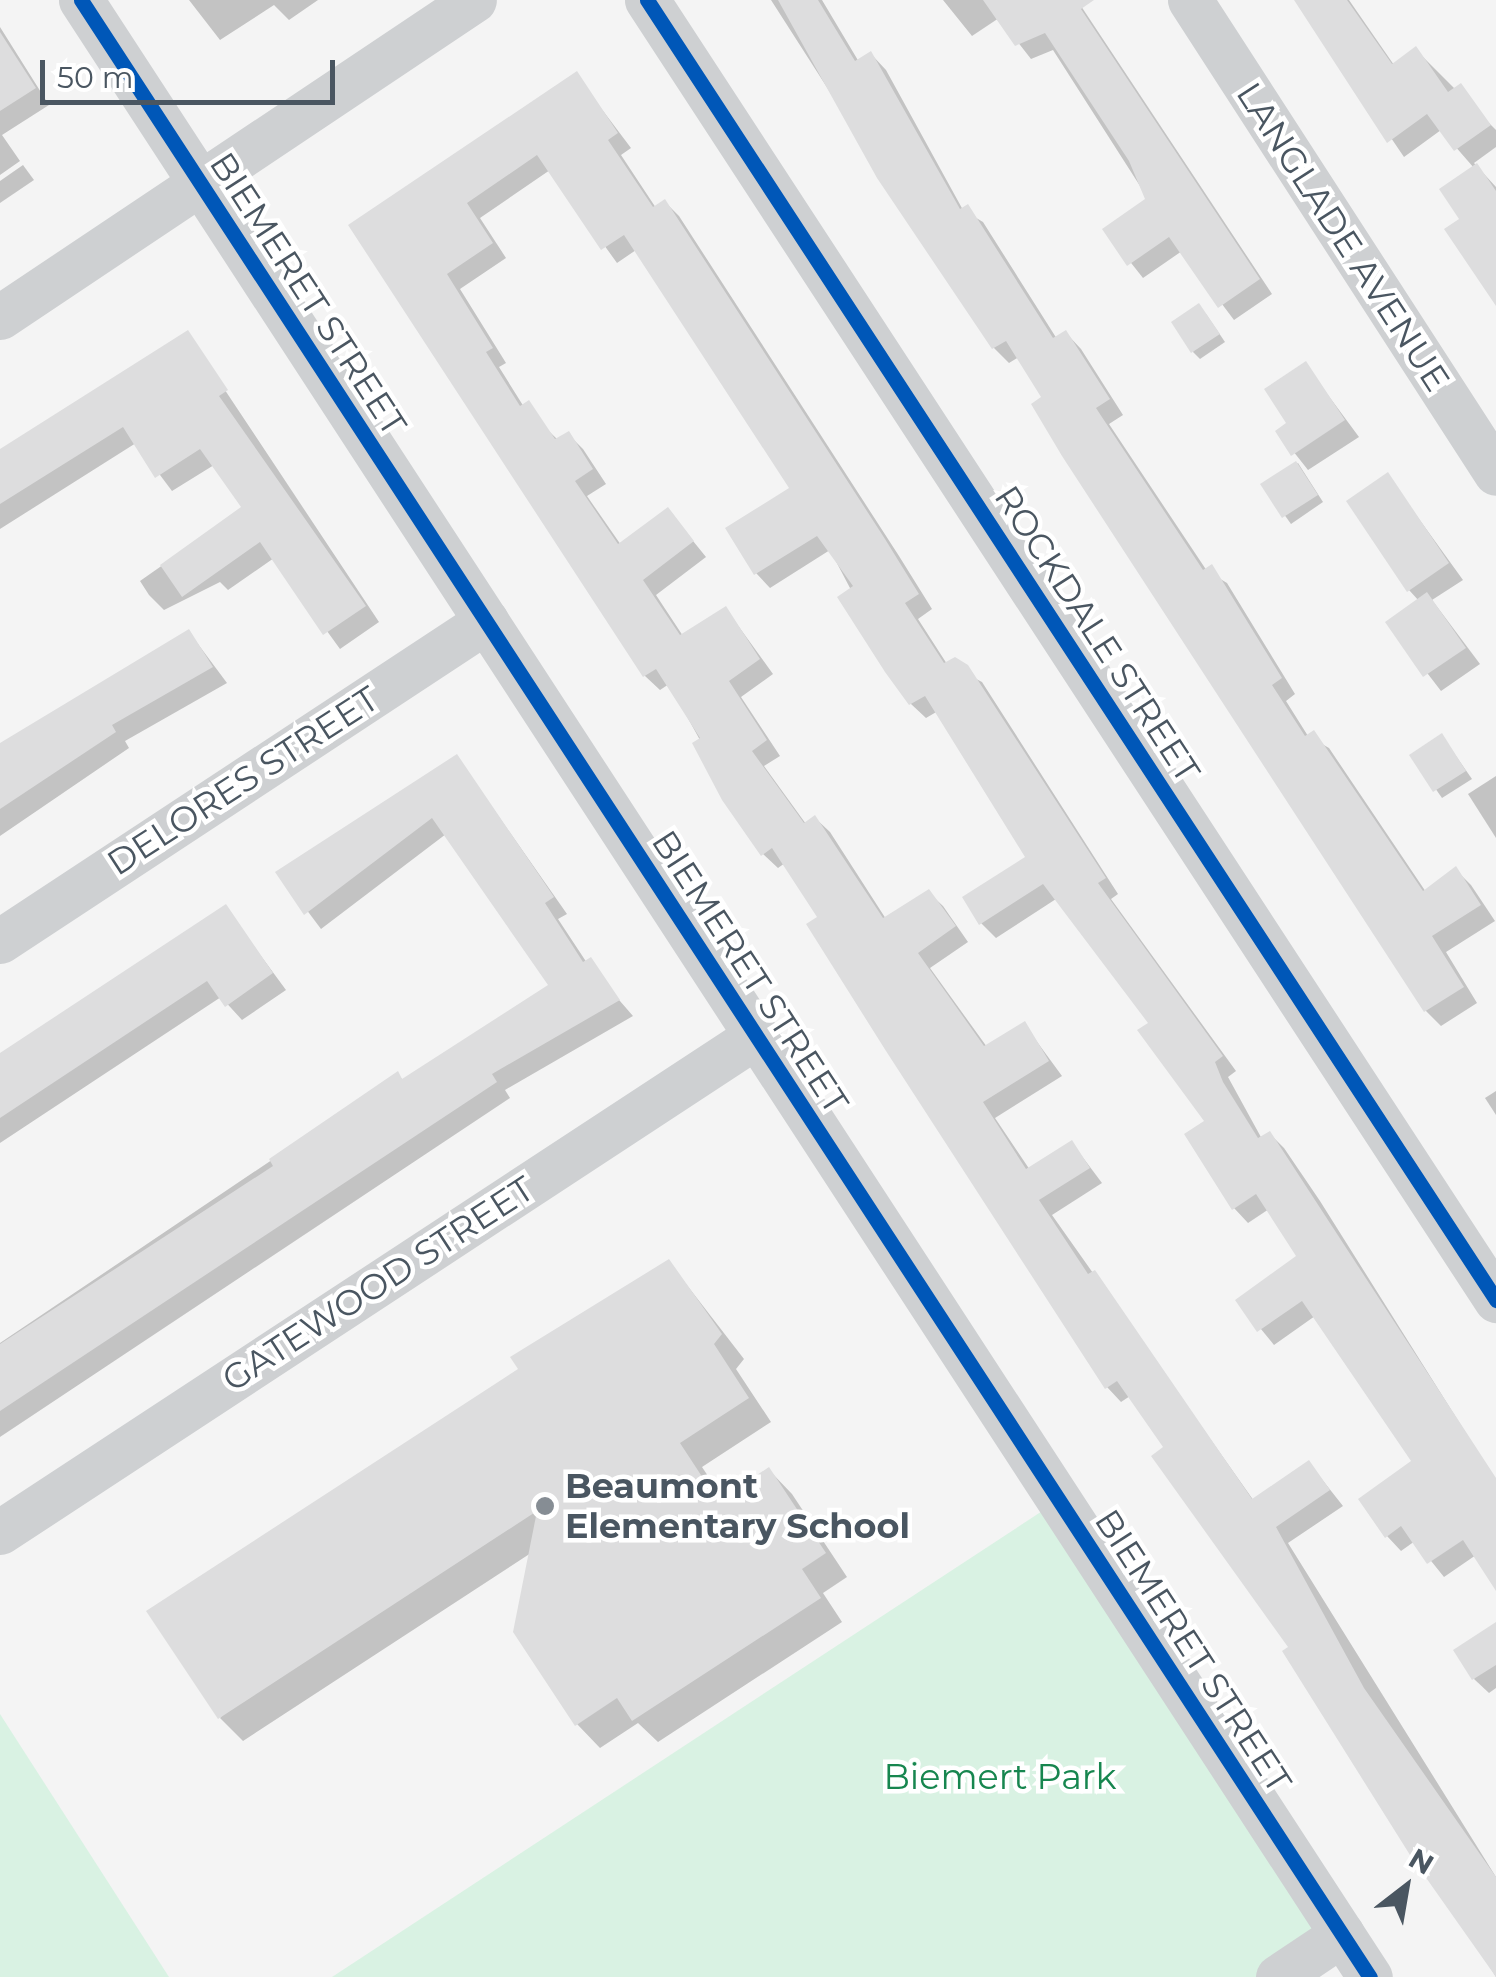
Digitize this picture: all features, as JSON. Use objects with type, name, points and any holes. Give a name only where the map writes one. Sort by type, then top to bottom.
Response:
[{"type":"street","name":"BIEMERET STREET","points":[[81,0],[1370,1977]]},
{"type":"street","points":[[0,317],[474,0]]},
{"type":"street","name":"ROCKDALE STREET","points":[[647,0],[1496,1300]]},
{"type":"street","name":"LANGLADE AVENUE","points":[[1190,0],[1496,473]]},
{"type":"street","name":"DELORES STREET","points":[[0,941],[486,621]]},
{"type":"street","name":"GATEWOOD STREET","points":[[0,1532],[756,1036]]},
{"type":"street","points":[[1278,1977],[1342,1934]]},
{"type":"green space","name":"Biemert Park","points":[[1059,1500],[1342,1934],[1278,1977],[332,1977]]},
{"type":"green space","points":[[0,1714],[169,1977],[0,1977]]},
{"type":"building","points":[[778,0],[818,0],[855,61],[871,51],[960,209],[968,204],[1053,338],[1066,330],[1110,399],[1096,408],[1203,570],[1212,564],[1282,678],[1272,685],[1305,736],[1314,730],[1423,891],[1456,866],[1481,905],[1432,936],[1464,987],[1424,1012],[1062,456],[1031,404],[1041,397],[1006,341],[992,349],[877,178]]},
{"type":"building","points":[[983,0],[1094,0],[1081,9],[1260,279],[1218,308],[1169,237],[1127,266],[1102,229],[1145,199],[1129,161],[1045,33],[1015,46]]},
{"type":"building","points":[[1294,0],[1347,0],[1392,64],[1416,46],[1448,92],[1461,83],[1491,125],[1454,151],[1427,114],[1387,143]]},
{"type":"building","points":[[0,32],[36,88],[0,111]]},
{"type":"building","points":[[577,71],[618,133],[608,140],[653,207],[665,199],[885,539],[919,594],[905,603],[944,663],[955,657],[968,665],[1106,878],[1098,883],[1223,1056],[1215,1062],[1223,1082],[1258,1138],[1270,1131],[1496,1478],[1496,1591],[1463,1540],[1427,1564],[1401,1526],[1385,1538],[1358,1499],[1411,1461],[1302,1301],[1257,1332],[1235,1300],[1296,1256],[1256,1194],[1232,1210],[1184,1134],[1204,1121],[1137,1030],[1148,1023],[1043,884],[979,925],[962,897],[1025,857],[925,696],[909,705],[885,672],[837,597],[853,586],[817,536],[754,575],[725,528],[789,488],[624,235],[601,250],[537,155],[467,203],[493,243],[447,274],[493,348],[486,352],[520,406],[529,400],[555,439],[569,431],[593,469],[575,481],[618,544],[668,507],[694,541],[643,580],[680,635],[726,606],[760,659],[729,681],[767,740],[752,751],[804,823],[815,815],[883,918],[929,889],[956,926],[918,953],[984,1046],[1025,1021],[1049,1061],[983,1102],[1026,1169],[1072,1140],[1090,1168],[1039,1200],[1088,1274],[1095,1270],[1252,1499],[1309,1460],[1330,1490],[1276,1527],[1364,1688],[1496,1877],[1496,1977],[1410,1855],[1282,1651],[1288,1647],[1151,1456],[1163,1447],[1117,1381],[1105,1389],[886,1051],[806,924],[817,917],[772,848],[761,856],[722,800],[692,743],[700,738],[656,669],[643,677],[348,225]]},
{"type":"building","points":[[1477,163],[1496,191],[1496,306],[1444,229],[1459,219],[1439,189]]},
{"type":"building","points":[[1199,303],[1220,334],[1191,353],[1171,322]]},
{"type":"building","points":[[188,330],[228,390],[219,396],[366,606],[323,635],[260,542],[182,597],[160,565],[241,507],[200,449],[155,478],[123,427],[0,504],[0,449]]},
{"type":"building","points":[[1306,361],[1345,420],[1291,456],[1275,431],[1286,423],[1264,389]]},
{"type":"building","points":[[1296,461],[1318,495],[1282,518],[1260,484]]},
{"type":"building","points":[[1388,472],[1449,563],[1407,592],[1346,501]]},
{"type":"building","points":[[1427,592],[1466,648],[1423,677],[1385,622]]},
{"type":"building","points":[[189,629],[213,667],[112,725],[116,732],[0,809],[0,743]]},
{"type":"building","points":[[1442,733],[1466,771],[1433,792],[1409,755]]},
{"type":"building","points":[[457,754],[554,897],[545,903],[583,962],[591,957],[620,1000],[492,1074],[497,1082],[0,1411],[0,1344],[273,1166],[269,1159],[398,1071],[402,1079],[548,985],[432,818],[304,915],[275,872]]},
{"type":"building","points":[[226,904],[273,973],[225,1007],[207,981],[0,1118],[0,1053]]},
{"type":"building","points":[[669,1259],[722,1334],[714,1344],[749,1398],[680,1443],[718,1501],[769,1467],[826,1553],[802,1569],[821,1598],[632,1721],[617,1698],[575,1726],[513,1632],[537,1511],[218,1719],[146,1611],[518,1369],[510,1357]]},
{"type":"building","points":[[1496,1622],[1496,1665],[1472,1680],[1453,1650]]},
{"type":"cycle path","points":[[81,0],[1370,1977]]},
{"type":"cycle path","points":[[647,0],[1496,1300]]},
{"type":"place","name":"Beaumont Elementary School","points":[[545,1506]]}]
